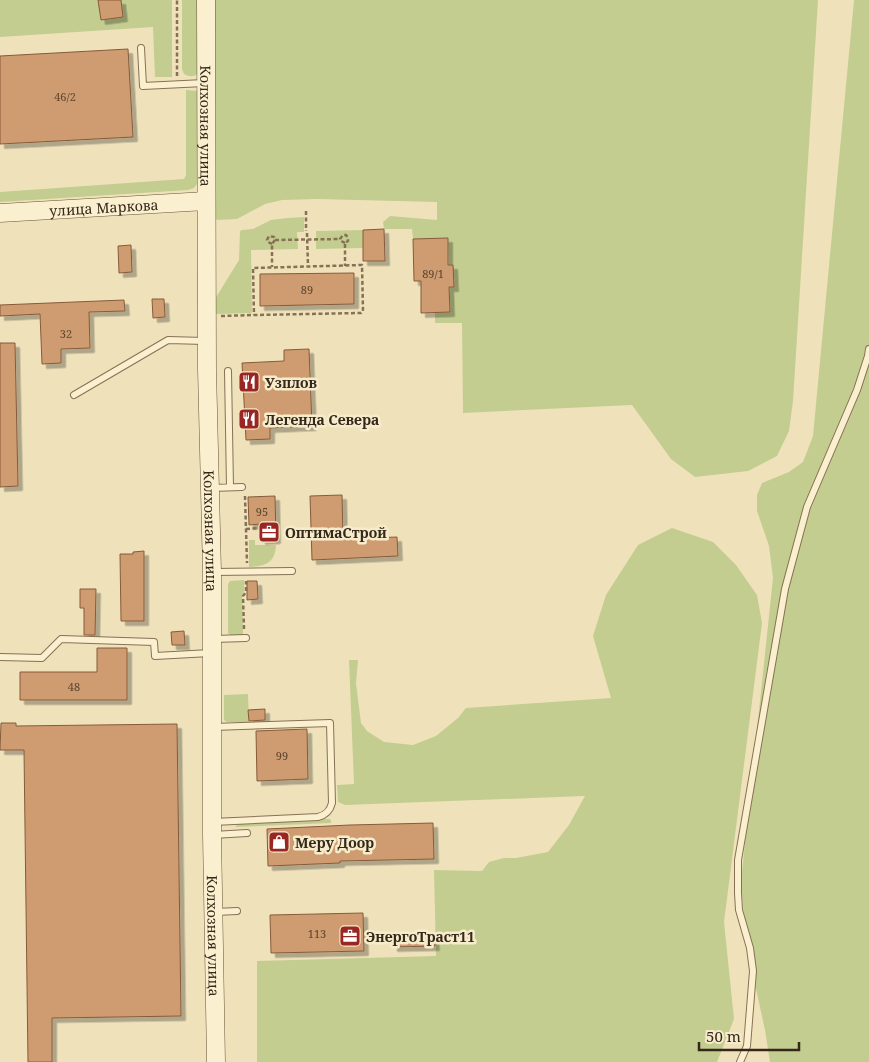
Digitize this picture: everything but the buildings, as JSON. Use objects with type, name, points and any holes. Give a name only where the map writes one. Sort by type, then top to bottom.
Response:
[{"type":"street","name":"Колхозная улица","points":[[206,0],[207,341],[212,572],[212,828],[216,1062]]},
{"type":"street","name":"улица Маркова","points":[[0,213],[206,201]]},
{"type":"lane","points":[[141,48],[143,86],[206,83]]},
{"type":"lane","points":[[74,395],[168,340],[207,341]]},
{"type":"lane","points":[[740,1062],[747,1046],[752,971],[750,948],[739,910],[738,860],[785,589],[807,507],[857,390],[869,349]]},
{"type":"lane","points":[[228,371],[230,487]]},
{"type":"lane","points":[[210,488],[242,486]]},
{"type":"lane","points":[[212,572],[292,570]]},
{"type":"lane","points":[[0,657],[42,658],[61,639],[154,642],[155,656],[245,638]]},
{"type":"lane","points":[[212,727],[330,724],[332,803],[329,812],[318,817],[212,828]]},
{"type":"lane","points":[[212,828],[247,833]]},
{"type":"lane","points":[[214,912],[237,911]]},
{"type":"path","points":[[176,84],[177,0]]},
{"type":"path","points":[[306,211],[308,266]]},
{"type":"path","points":[[272,244],[276,240],[340,239],[342,235],[347,236],[348,241],[344,243]]},
{"type":"path","points":[[272,267],[272,244],[268,241],[269,236],[274,236],[276,240]]},
{"type":"path","points":[[340,239],[344,243],[345,266]]},
{"type":"path","points":[[220,316],[362,313],[362,266],[253,268],[254,315]]},
{"type":"path","points":[[245,494],[246,592],[243,596],[245,638]]},
{"type":"path","points":[[246,529],[261,528]]},
{"type":"green space","points":[[0,0],[172,0],[172,77],[155,77],[153,27],[0,37]]},
{"type":"green space","points":[[182,0],[198,0],[198,74],[193,76],[184,74],[182,69]]},
{"type":"green space","points":[[215,0],[818,0],[793,401],[789,431],[777,456],[748,471],[695,477],[671,459],[632,405],[463,413],[462,323],[435,323],[435,313],[450,312],[448,238],[413,239],[412,229],[384,229],[383,222],[390,216],[437,220],[437,202],[282,200],[265,204],[237,219],[217,220],[214,216]]},
{"type":"green space","points":[[854,0],[869,0],[869,1062],[770,1062],[746,943],[741,881],[773,578],[769,546],[757,511],[757,495],[762,483],[789,472],[803,462],[813,436]]},
{"type":"green space","points":[[186,90],[198,91],[199,181],[194,188],[188,190],[0,202],[0,192],[184,179],[186,175]]},
{"type":"green space","points":[[304,217],[304,232],[297,232],[298,249],[251,250],[252,313],[215,314],[215,299],[239,260],[240,231],[253,229],[271,220]]},
{"type":"green space","points":[[363,230],[363,248],[316,249],[316,231]]},
{"type":"green space","points":[[672,528],[713,542],[736,565],[757,595],[762,623],[724,922],[734,1019],[717,1062],[257,1062],[257,961],[436,956],[434,870],[482,871],[489,862],[548,852],[569,825],[585,796],[345,805],[338,802],[337,785],[354,784],[349,660],[358,660],[356,683],[361,723],[367,731],[384,742],[413,745],[436,736],[458,718],[466,708],[611,698],[593,636],[606,595],[638,545]]},
{"type":"green space","points":[[249,540],[255,540],[255,545],[276,545],[272,560],[260,566],[249,567]]},
{"type":"green space","points":[[244,580],[242,595],[243,635],[230,635],[228,633],[228,584],[230,581]]},
{"type":"green space","points":[[248,694],[249,722],[227,722],[224,720],[224,695]]},
{"type":"green space","points":[[329,819],[331,823],[235,827],[239,823]]},
{"type":"place","name":"Узплов","points":[[249,382]]},
{"type":"place","name":"Легенда Севера","points":[[249,419]]},
{"type":"place","name":"ОптимаСтрой","points":[[269,532]]},
{"type":"place","name":"Меру Доор","points":[[279,842]]},
{"type":"place","name":"ЭнергоТраст11","points":[[350,936]]}]
